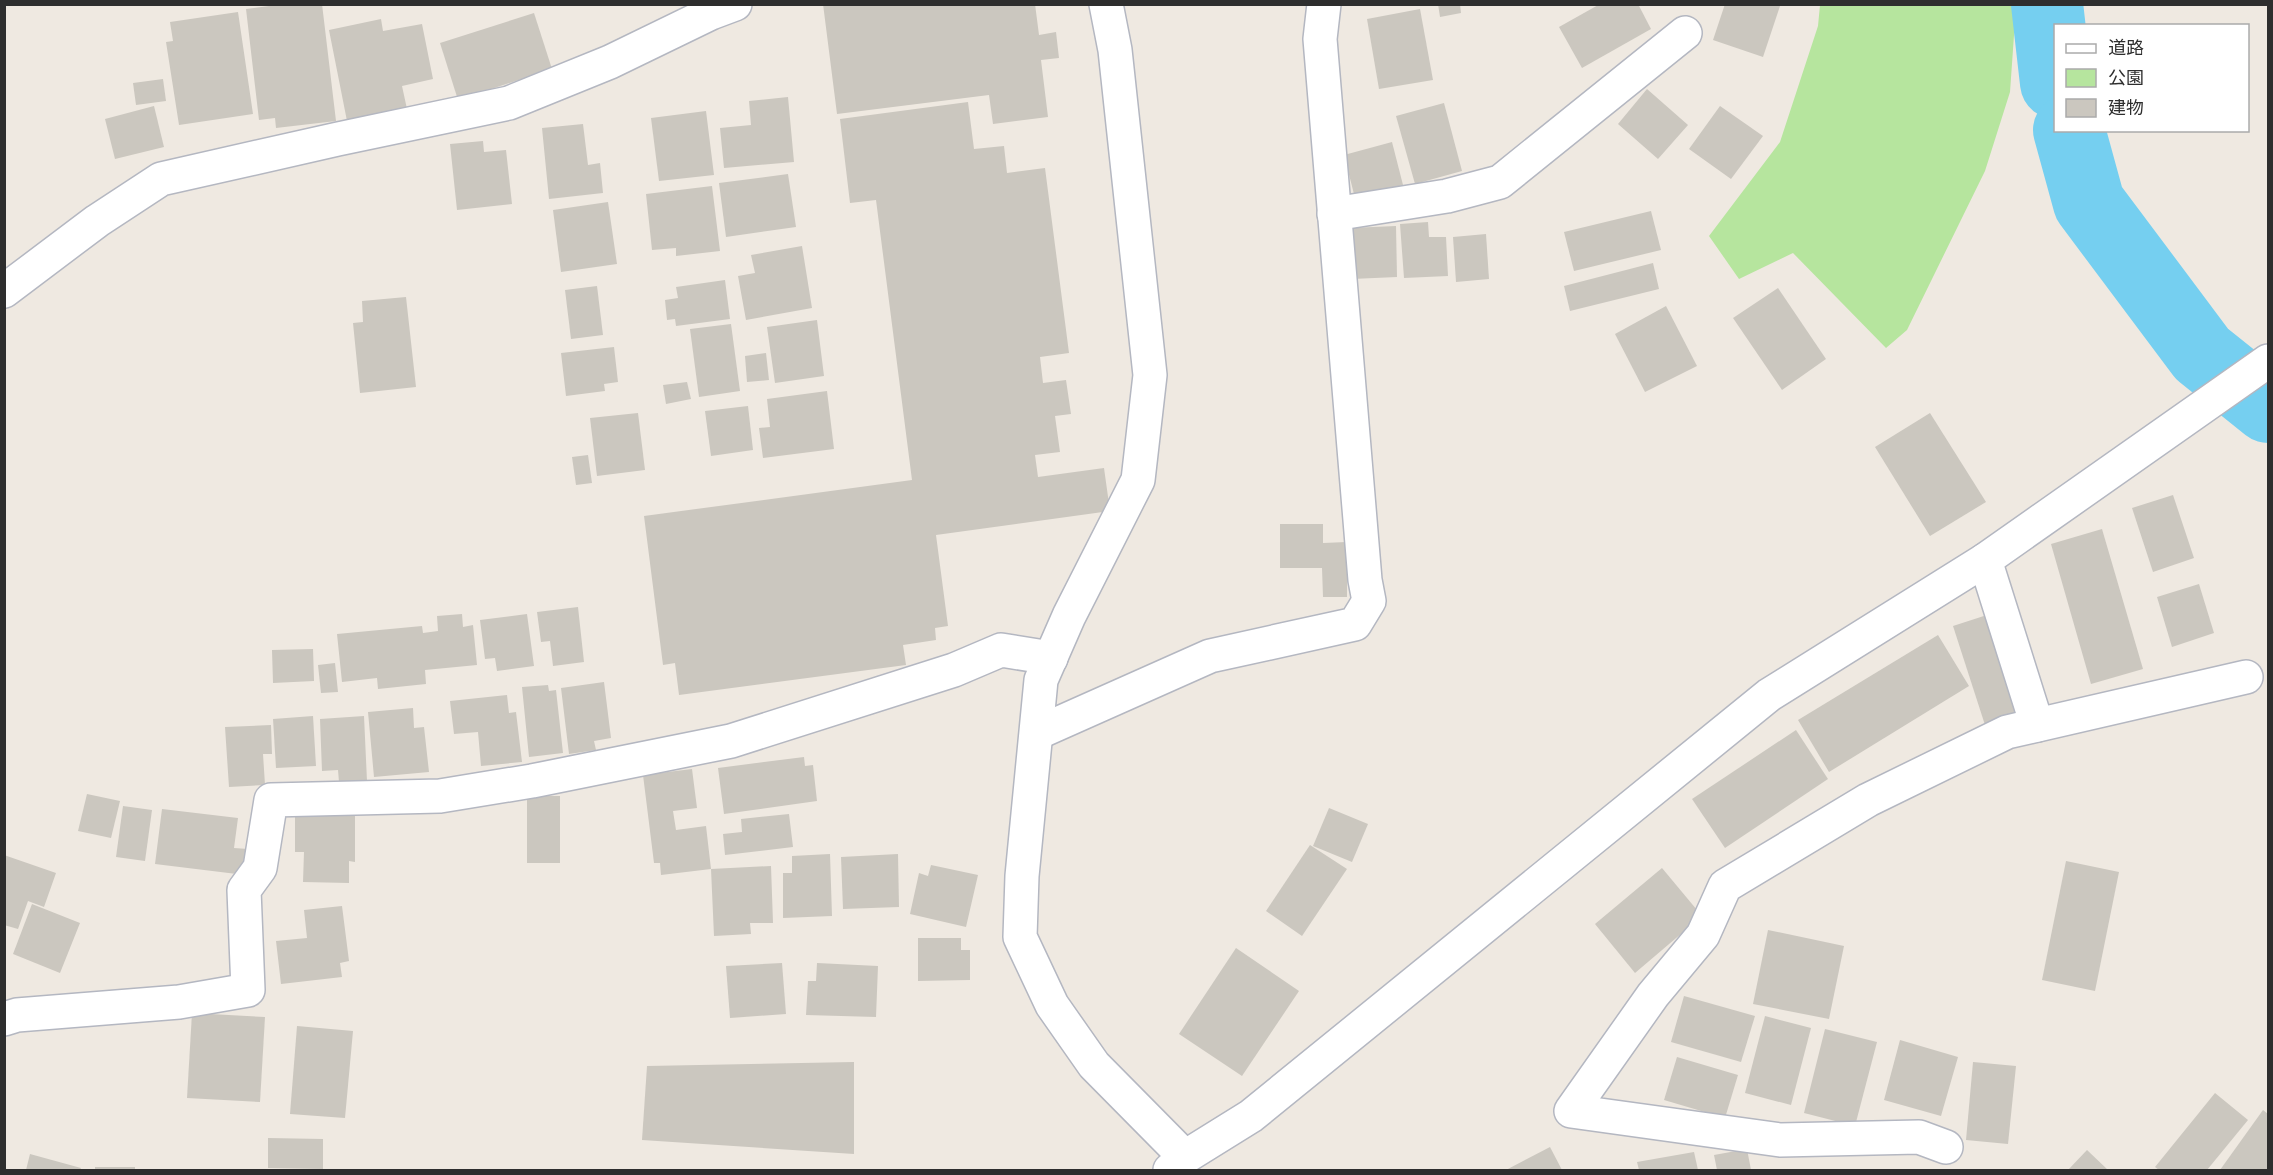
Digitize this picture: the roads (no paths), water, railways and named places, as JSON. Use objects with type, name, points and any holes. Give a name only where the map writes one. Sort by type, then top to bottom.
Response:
[{"type":"street","points":[[4,291],[97,221],[161,179],[509,103],[610,62],[711,13],[735,4]]},
{"type":"street","points":[[1106,4],[1115,50],[1150,375],[1138,480],[1069,616],[1041,680],[1023,876],[1020,937],[1052,1005],[1094,1065],[1178,1164],[1251,1116],[1769,695],[1985,560],[2261,366]]},
{"type":"street","points":[[1037,733],[1210,656],[1355,624],[1369,602],[1365,580],[1320,39],[1324,4]]},
{"type":"street","points":[[1334,214],[1447,196],[1500,182],[1685,33]]},
{"type":"street","points":[[1985,560],[2037,725]]},
{"type":"street","points":[[4,1019],[17,1015],[179,1002],[248,990],[244,890],[260,868],[271,800],[440,796],[532,781],[731,741],[954,670],[1001,650],[1051,658]]},
{"type":"street","points":[[1946,1147],[1919,1137],[1780,1140],[1572,1111],[1653,995],[1703,935],[1725,886],[1868,800],[2007,732],[2246,677]]},
{"type":"waterway","points":[[2047,4],[2054,65]]},
{"type":"waterway","points":[[2070,132],[2089,203],[2202,354],[2268,407]]}]
